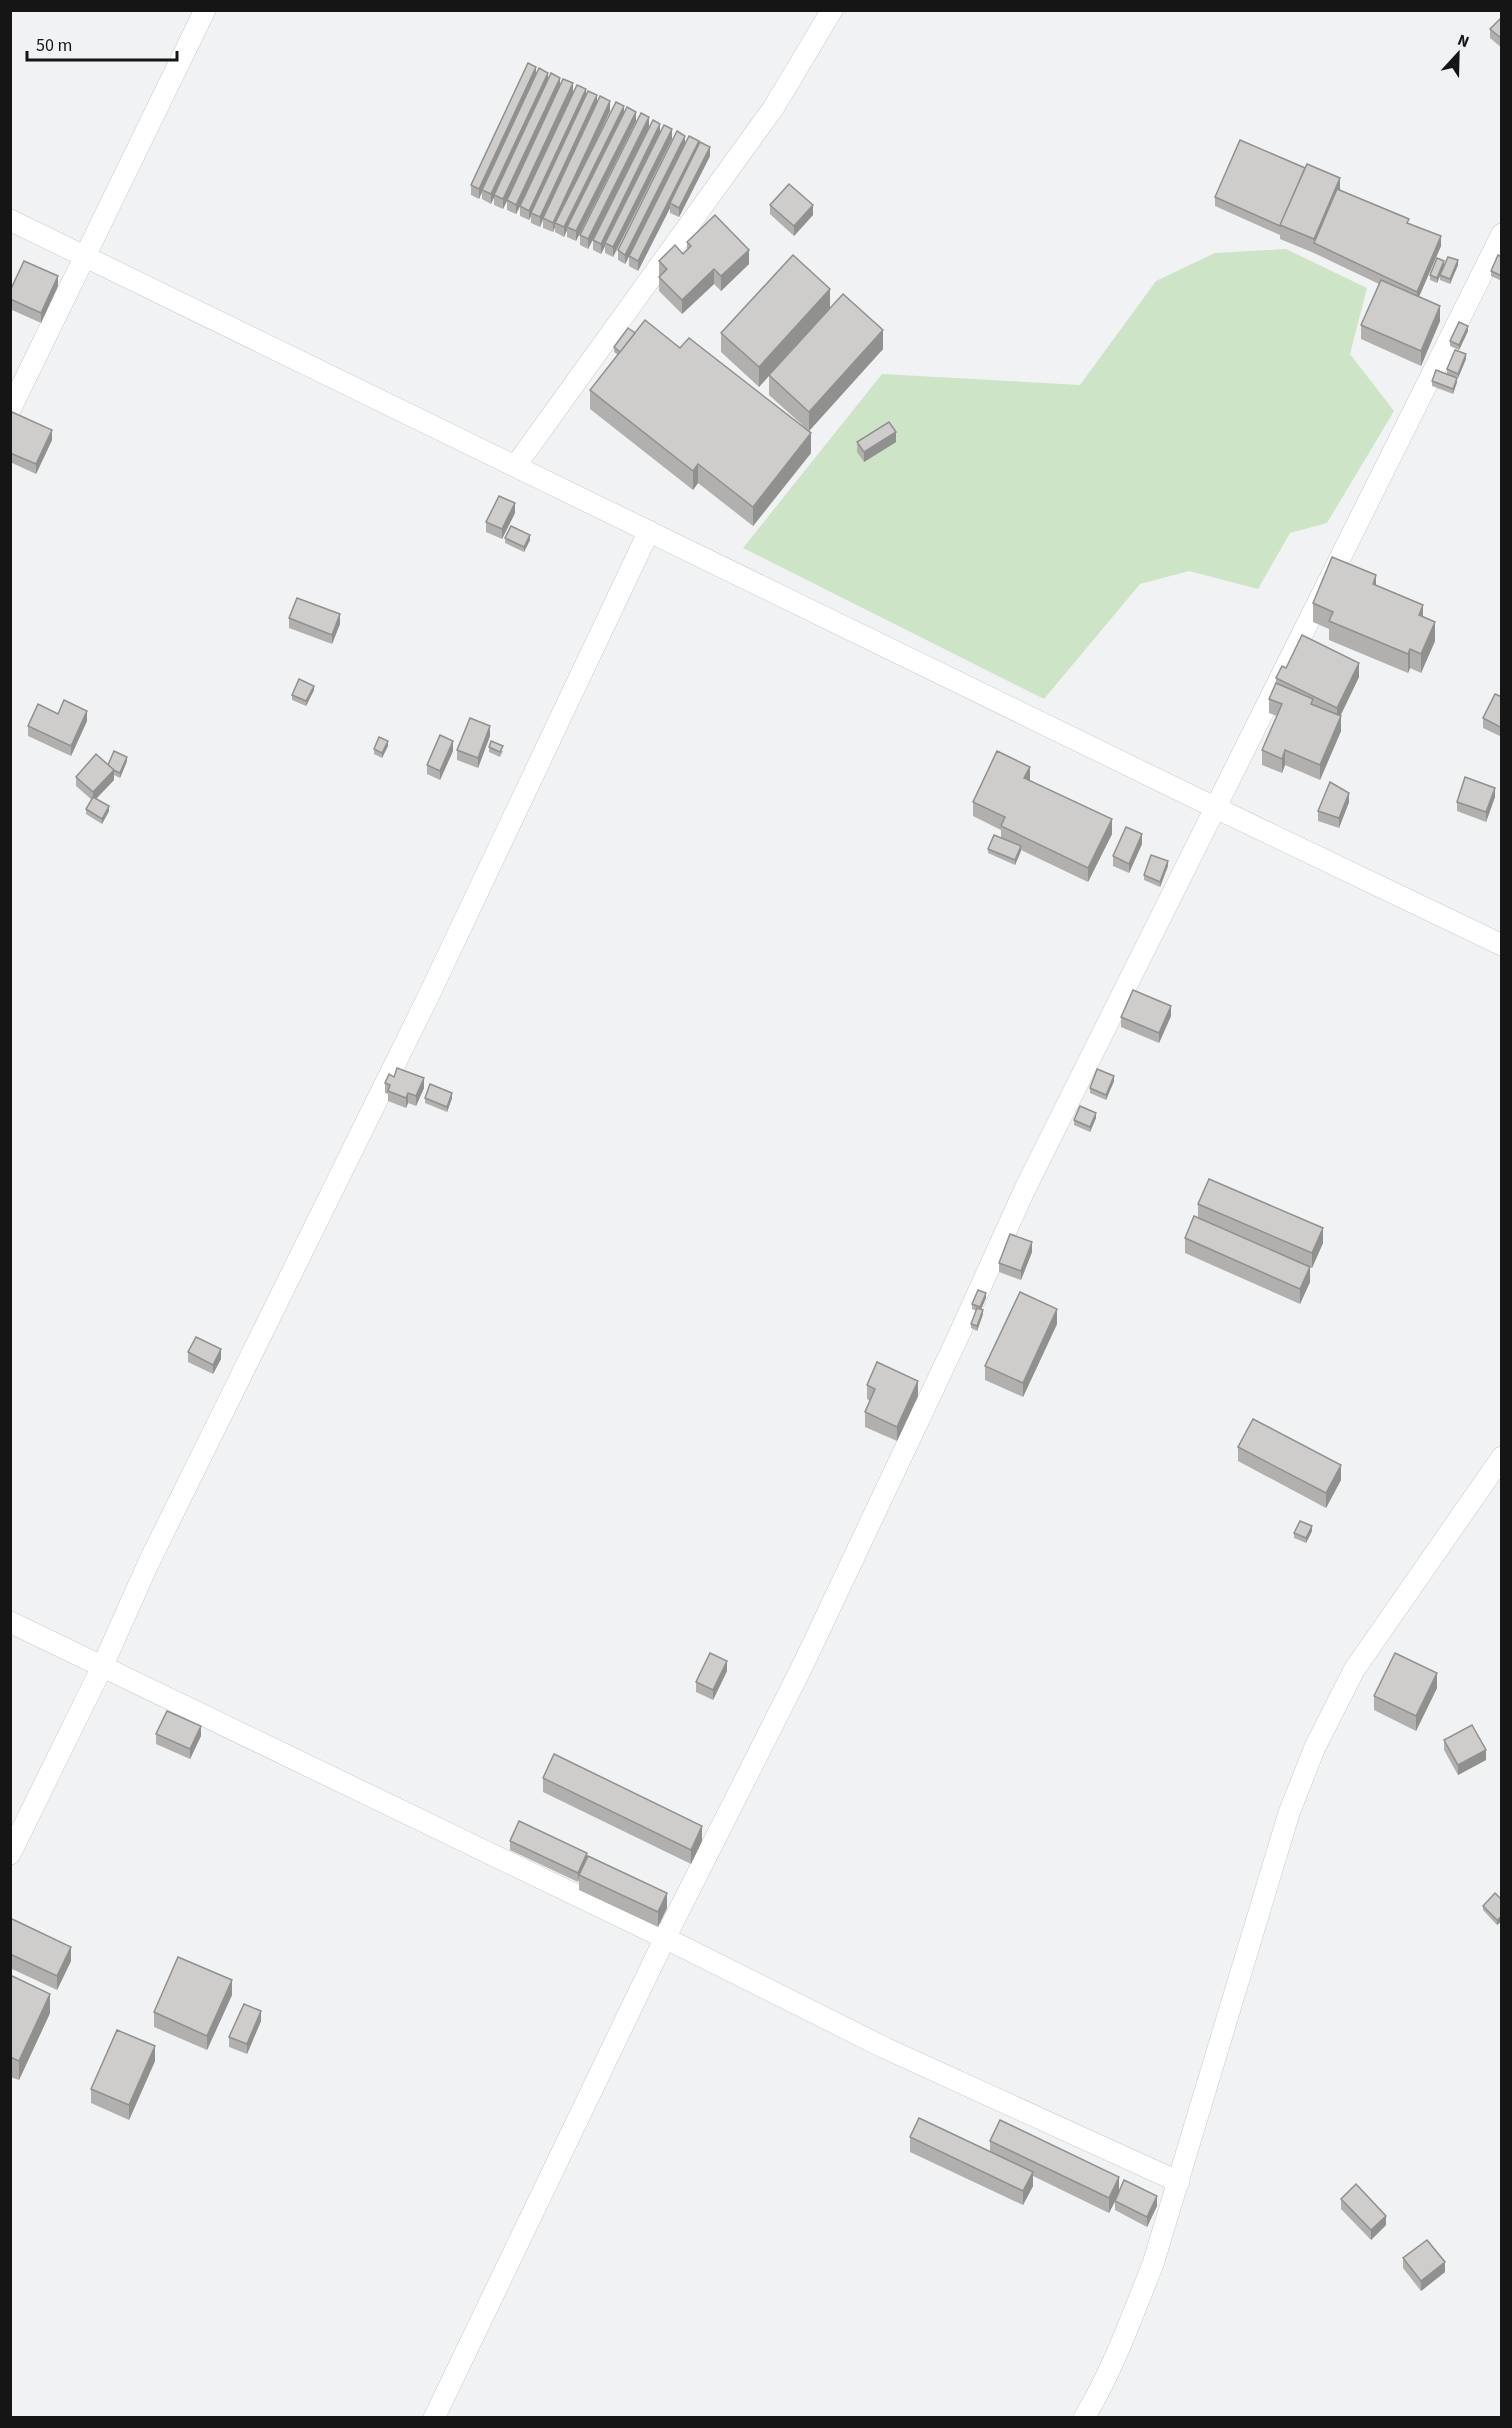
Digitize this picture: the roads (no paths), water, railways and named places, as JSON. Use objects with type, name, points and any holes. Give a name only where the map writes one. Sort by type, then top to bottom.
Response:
[{"type":"street","points":[[10,411],[205,10]]},
{"type":"street","points":[[516,465],[774,107],[832,10]]},
{"type":"street","points":[[10,220],[1502,945]]},
{"type":"street","points":[[434,2418],[665,1938],[802,1667],[957,1339],[1024,1191],[1502,234]]},
{"type":"street","points":[[10,1854],[103,1665],[148,1564],[434,986],[649,531]]},
{"type":"street","points":[[1084,2418],[1126,2333],[1153,2264],[1282,1835],[1315,1747],[1354,1670],[1502,1457]]},
{"type":"street","points":[[10,1622],[103,1665],[383,1804],[665,1938],[885,2048],[1179,2182]]}]
